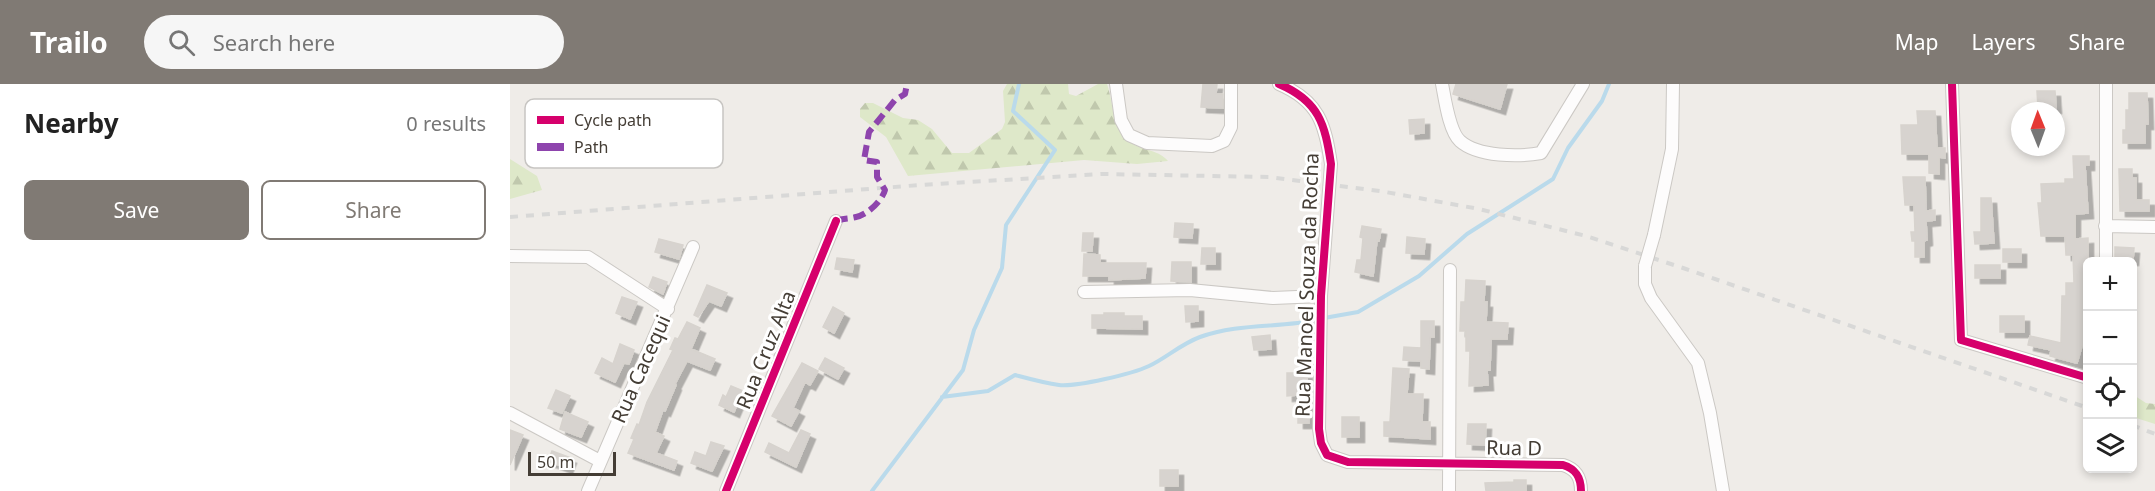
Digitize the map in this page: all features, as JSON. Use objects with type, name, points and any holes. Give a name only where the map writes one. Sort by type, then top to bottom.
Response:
[{"type":"street","points":[[1116,84],[1121,120],[1129,135],[1147,143],[1212,146],[1224,141],[1231,127],[1231,84]]},
{"type":"street","name":"Rua Manoel Souza da Rocha","points":[[1279,84],[1308,102],[1318,114],[1328,144],[1331,164],[1321,296],[1319,429],[1321,443],[1327,455],[1348,462],[1449,464]]},
{"type":"street","points":[[1442,84],[1452,126],[1460,141],[1477,149],[1521,157],[1541,153],[1583,84]]},
{"type":"street","points":[[1673,84],[1672,149],[1645,266],[1644,284],[1651,298],[1698,363],[1710,413],[1723,491]]},
{"type":"street","points":[[1952,84],[1961,340],[2083,377]]},
{"type":"street","points":[[2106,84],[2106,257]]},
{"type":"street","name":"Rua Cruz Alta","points":[[726,491],[836,221]]},
{"type":"street","points":[[2106,226],[2155,226]]},
{"type":"street","name":"Rua Cacequi","points":[[588,491],[693,247]]},
{"type":"street","points":[[510,256],[588,257],[668,309]]},
{"type":"street","points":[[1449,491],[1450,270]]},
{"type":"street","points":[[1084,292],[1190,290],[1274,298],[1321,296]]},
{"type":"street","points":[[510,413],[600,461]]},
{"type":"street","name":"Rua D","points":[[1449,464],[1563,465],[1576,471],[1581,491]]},
{"type":"green space","points":[[1007,84],[1068,84],[1069,94],[1076,96],[1098,84],[1107,84],[1121,133],[1133,144],[1160,155],[1168,161],[1137,164],[1084,160],[908,176],[886,137],[860,117],[860,109],[865,103],[873,103],[903,118],[918,120],[932,129],[952,153],[969,153],[1002,129],[1005,122],[1003,91]]},
{"type":"green space","points":[[510,159],[537,176],[542,190],[510,199]]},
{"type":"green space","points":[[2137,397],[2146,403],[2155,404],[2155,424],[2137,418]]},
{"type":"building","points":[[1203,84],[1217,84],[1216,94],[1223,94],[1223,108],[1201,107]]},
{"type":"building","points":[[1456,84],[1507,84],[1500,109],[1453,94]]},
{"type":"building","points":[[2037,91],[2055,91],[2056,102],[2038,102]]},
{"type":"building","points":[[2129,93],[2147,93],[2148,124],[2145,124],[2145,143],[2123,143],[2123,130],[2126,130],[2126,110],[2129,110]]},
{"type":"building","points":[[1917,111],[1935,111],[1937,148],[1945,148],[1945,158],[1939,157],[1939,174],[1929,173],[1929,154],[1902,154],[1901,125],[1918,125]]},
{"type":"building","points":[[1424,119],[1424,133],[1410,134],[1409,120]]},
{"type":"building","points":[[2073,156],[2089,156],[2089,165],[2085,165],[2088,213],[2075,214],[2075,239],[2088,238],[2088,257],[2083,257],[2083,346],[2077,363],[2050,356],[2051,350],[2028,345],[2030,336],[2061,343],[2062,296],[2066,296],[2066,283],[2074,283],[2073,255],[2066,255],[2065,236],[2041,236],[2038,203],[2042,203],[2041,184],[2065,183],[2065,179],[2074,179]]},
{"type":"building","points":[[2119,169],[2132,169],[2132,178],[2136,178],[2136,200],[2149,200],[2149,211],[2120,211]]},
{"type":"building","points":[[1903,177],[1925,177],[1926,211],[1935,210],[1935,220],[1926,221],[1927,240],[1924,241],[1924,257],[1915,257],[1915,241],[1912,241],[1911,232],[1915,232],[1914,205],[1905,205]]},
{"type":"building","points":[[1981,198],[1991,198],[1994,243],[1975,244],[1974,232],[1981,232]]},
{"type":"building","points":[[1175,223],[1193,224],[1192,238],[1174,237]]},
{"type":"building","points":[[1362,226],[1381,229],[1379,241],[1377,240],[1373,276],[1355,272],[1357,260],[1361,260]]},
{"type":"building","points":[[1083,233],[1093,233],[1092,251],[1082,251]]},
{"type":"building","points":[[1407,237],[1425,239],[1424,254],[1406,253]]},
{"type":"building","points":[[659,239],[683,245],[679,259],[655,252]]},
{"type":"building","points":[[2115,247],[2134,248],[2133,257],[2115,257]]},
{"type":"building","points":[[1202,248],[1215,248],[1215,264],[1201,264]]},
{"type":"building","points":[[2003,249],[2021,249],[2021,262],[2003,262]]},
{"type":"building","points":[[1084,254],[1100,255],[1100,263],[1146,263],[1145,278],[1109,280],[1109,276],[1083,276]]},
{"type":"building","points":[[837,258],[854,260],[852,272],[835,269]]},
{"type":"building","points":[[1172,262],[1191,262],[1191,282],[1171,281]]},
{"type":"building","points":[[1975,265],[2000,265],[2000,278],[1975,278]]},
{"type":"building","points":[[653,277],[667,282],[663,294],[649,287]]},
{"type":"building","points":[[1466,280],[1485,281],[1486,322],[1508,323],[1507,339],[1491,339],[1490,370],[1487,369],[1488,385],[1469,386],[1470,351],[1466,351],[1466,331],[1460,331],[1461,302],[1465,302]]},
{"type":"building","points":[[707,285],[727,293],[721,306],[709,301],[698,317],[694,315]]},
{"type":"building","points":[[622,297],[637,302],[630,319],[616,313]]},
{"type":"building","points":[[1185,306],[1198,306],[1198,321],[1186,322]]},
{"type":"building","points":[[833,307],[844,313],[834,333],[823,327]]},
{"type":"building","points":[[1104,313],[1142,316],[1142,329],[1092,328],[1092,315],[1104,315]]},
{"type":"building","points":[[2000,316],[2024,316],[2024,332],[2000,332]]},
{"type":"building","points":[[1421,321],[1434,321],[1434,337],[1430,337],[1429,369],[1421,368],[1421,361],[1403,360],[1404,347],[1421,348]]},
{"type":"building","points":[[687,322],[700,328],[691,349],[715,359],[710,370],[687,361],[665,411],[663,410],[655,432],[664,436],[656,453],[677,461],[674,470],[628,453],[637,424],[639,425],[647,402],[673,350],[670,349]]},
{"type":"building","points":[[1270,335],[1271,349],[1254,350],[1252,337]]},
{"type":"building","points":[[620,344],[634,350],[629,364],[624,363],[615,382],[595,373],[602,358],[613,364]]},
{"type":"building","points":[[825,358],[844,368],[838,379],[819,369]]},
{"type":"building","points":[[802,363],[818,371],[810,385],[805,382],[793,408],[799,411],[791,426],[772,416]]},
{"type":"building","points":[[1393,368],[1409,369],[1407,394],[1423,394],[1422,422],[1430,422],[1430,439],[1384,436],[1384,422],[1390,422]]},
{"type":"building","points":[[1287,373],[1307,373],[1309,423],[1298,423],[1298,395],[1287,396]]},
{"type":"building","points":[[731,386],[743,391],[734,412],[719,405],[723,395],[726,397]]},
{"type":"building","points":[[556,390],[570,396],[562,413],[548,408]]},
{"type":"building","points":[[565,412],[588,422],[581,437],[560,429]]},
{"type":"building","points":[[1342,417],[1359,417],[1359,437],[1342,437]]},
{"type":"building","points":[[1468,424],[1486,424],[1485,445],[1467,444]]},
{"type":"building","points":[[510,430],[523,435],[510,465]]},
{"type":"building","points":[[801,430],[810,434],[796,467],[765,452],[769,443],[789,453]]},
{"type":"building","points":[[711,442],[724,446],[712,471],[691,463],[695,452],[706,456]]},
{"type":"building","points":[[552,451],[571,458],[567,468],[548,461]]},
{"type":"building","points":[[1160,470],[1178,470],[1178,486],[1160,486]]},
{"type":"building","points":[[1514,480],[1526,480],[1526,491],[1486,491],[1485,483],[1514,482]]},
{"type":"waterway","points":[[872,491],[963,370],[974,330],[1002,268],[1006,225],[1055,150],[1013,111],[1019,84]]},
{"type":"waterway","points":[[1324,318],[1358,312],[1419,276],[1467,234],[1553,179],[1568,148],[1602,101],[1609,84]]},
{"type":"waterway","points":[[942,397],[988,391],[1015,375],[1059,385],[1104,379],[1149,366],[1193,340],[1214,333],[1317,320]]},
{"type":"railway","points":[[510,217],[920,185],[1102,174],[1269,177],[1380,191],[1479,209],[1586,236],[2083,406]]},
{"type":"railway","points":[[2137,427],[2155,434]]},
{"type":"marked path","points":[[836,221],[865,213],[877,203],[883,194],[885,190],[877,177],[877,162],[864,160],[869,132],[895,100],[905,94],[907,84]]},
{"type":"cycle path","points":[[1279,84],[1303,98],[1318,115],[1326,137],[1331,164],[1321,296],[1319,429],[1321,443],[1327,455],[1348,462],[1563,465],[1577,474],[1581,491]]},
{"type":"cycle path","points":[[1952,84],[1961,340],[2083,377]]},
{"type":"cycle path","points":[[726,491],[836,221]]}]
